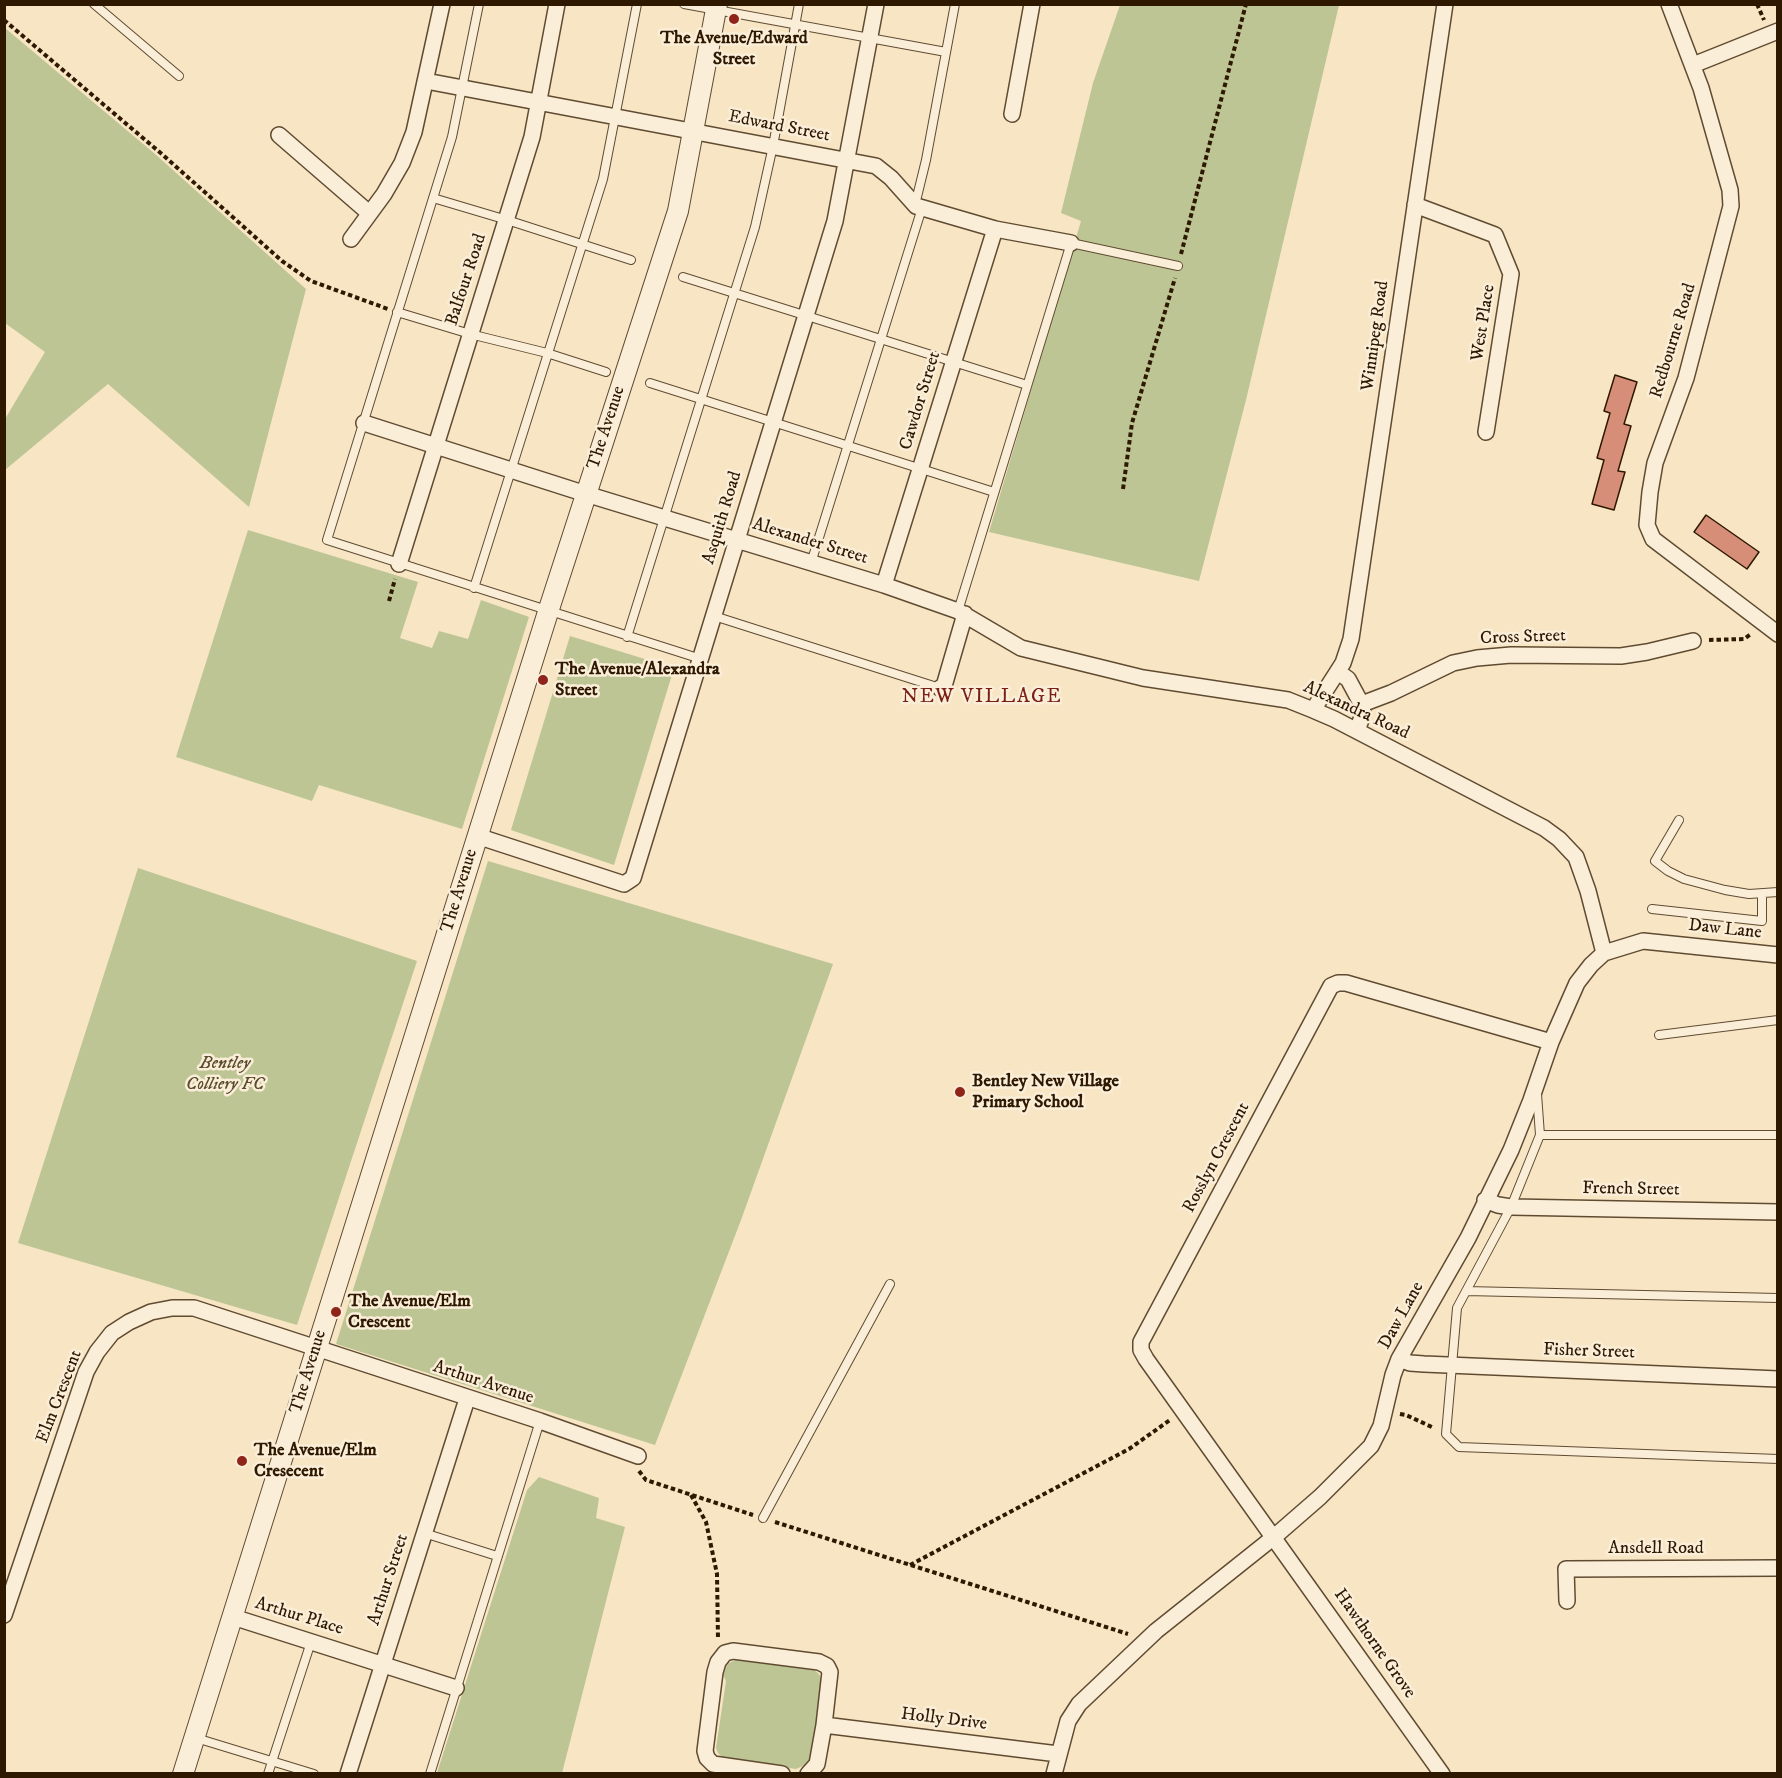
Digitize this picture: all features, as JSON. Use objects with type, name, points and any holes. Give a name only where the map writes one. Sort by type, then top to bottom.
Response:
[{"type":"street","points":[[351,238],[402,163],[414,132],[442,4]]},
{"type":"street","name":"Balfour Road","points":[[399,564],[532,137],[557,4]]},
{"type":"street","name":"Asquith Road","points":[[477,836],[624,884],[633,878],[835,221],[876,4]]},
{"type":"street","points":[[1012,114],[1032,4]]},
{"type":"street","name":"Winnipeg Road","points":[[1313,710],[1343,663],[1351,639],[1445,4]]},
{"type":"street","name":"Redbourne Road","points":[[1669,4],[1693,65],[1730,190],[1731,206],[1686,378],[1655,463],[1647,525],[1653,539],[1778,634]]},
{"type":"street","name":"The Avenue","points":[[183,1773],[477,836],[678,211],[716,7]]},
{"type":"street","points":[[1693,65],[1778,32]]},
{"type":"street","name":"Edward Street","points":[[426,81],[876,166],[918,206]]},
{"type":"street","points":[[279,135],[369,213]]},
{"type":"street","name":"West Place","points":[[1415,205],[1495,236],[1511,274],[1486,432]]},
{"type":"street","points":[[918,206],[996,229],[1071,243]]},
{"type":"street","name":"Cawdor Street","points":[[884,585],[996,229]]},
{"type":"street","name":"Alexander Street","points":[[364,423],[884,585],[964,614]]},
{"type":"street","points":[[940,688],[944,686],[964,614]]},
{"type":"street","name":"Alexandra Road","points":[[964,614],[1009,643],[1021,648],[1143,678],[1288,700],[1356,731],[1544,828],[1559,839],[1576,857],[1588,891],[1604,953]]},
{"type":"street","name":"Cross Street","points":[[1362,704],[1453,663],[1477,658],[1511,655],[1621,656],[1694,641]]},
{"type":"street","points":[[1338,672],[1348,679],[1362,704],[1363,714],[1356,731]]},
{"type":"street","name":"Daw Lane","points":[[1054,1773],[1068,1721],[1078,1704],[1146,1640],[1320,1497],[1371,1446],[1381,1426],[1399,1359],[1468,1238],[1511,1150],[1551,1042],[1577,983],[1604,953],[1643,941],[1778,955]]},
{"type":"street","name":"Rosslyn Crescent","points":[[1274,1537],[1146,1359],[1141,1350],[1141,1342],[1331,986],[1346,983],[1551,1042]]},
{"type":"street","name":"French Street","points":[[1485,1200],[1511,1208],[1778,1212]]},
{"type":"street","name":"Elm Crescent","points":[[4,1615],[86,1372],[97,1352],[112,1334],[129,1322],[152,1312],[172,1308],[194,1308],[316,1348]]},
{"type":"street","name":"Arthur Avenue","points":[[316,1348],[540,1421],[632,1454]]},
{"type":"street","name":"Fisher Street","points":[[1399,1359],[1410,1363],[1453,1366],[1778,1379]]},
{"type":"street","name":"Arthur Street","points":[[348,1773],[467,1399]]},
{"type":"street","name":"Hawthorne Grove","points":[[1274,1537],[1442,1773]]},
{"type":"street","name":"Ansdell Road","points":[[1567,1601],[1566,1569],[1778,1568]]},
{"type":"street","name":"Arthur Place","points":[[233,1617],[456,1688]]},
{"type":"street","points":[[782,1773],[713,1764],[707,1758],[705,1751],[715,1672],[718,1662],[725,1653],[733,1651],[819,1662],[827,1666],[830,1672],[824,1725],[817,1764],[808,1773]]},
{"type":"street","name":"Holly Drive","points":[[824,1725],[1058,1754]]},
{"type":"lane","points":[[94,4],[179,76]]},
{"type":"lane","points":[[479,4],[452,137],[327,540],[701,660]]},
{"type":"lane","points":[[474,588],[603,179],[617,117],[637,4]]},
{"type":"lane","points":[[684,4],[716,7],[795,26],[946,52]]},
{"type":"lane","points":[[627,637],[755,227],[773,146],[799,4]]},
{"type":"lane","points":[[811,563],[881,340],[918,206],[955,4]]},
{"type":"lane","points":[[433,198],[631,260]]},
{"type":"lane","points":[[964,614],[994,492],[1071,243],[1178,266]]},
{"type":"lane","points":[[683,277],[1027,385]]},
{"type":"lane","points":[[397,312],[470,334],[547,353],[606,372]]},
{"type":"lane","points":[[650,383],[994,492]]},
{"type":"lane","points":[[714,616],[940,688]]},
{"type":"lane","points":[[1679,820],[1655,861],[1684,879],[1704,886],[1749,894],[1778,892]]},
{"type":"lane","points":[[1652,909],[1762,921],[1762,894]]},
{"type":"lane","points":[[1659,1035],[1778,1020]]},
{"type":"lane","points":[[1536,1086],[1540,1134],[1511,1208],[1457,1308],[1446,1434],[1459,1447],[1778,1459]]},
{"type":"lane","points":[[1540,1134],[1778,1135]]},
{"type":"lane","points":[[763,1518],[890,1284]]},
{"type":"lane","points":[[1467,1291],[1778,1298]]},
{"type":"lane","points":[[429,1773],[540,1421]]},
{"type":"lane","points":[[424,1533],[497,1556]]},
{"type":"lane","points":[[268,1773],[311,1642]]},
{"type":"lane","points":[[194,1737],[314,1773]]},
{"type":"path","points":[[1123,489],[1132,423],[1170,298],[1245,4]]},
{"type":"path","points":[[4,20],[163,155],[282,261],[311,281],[397,312]]},
{"type":"path","points":[[389,601],[399,564]]},
{"type":"path","points":[[1694,641],[1744,639],[1765,624]]},
{"type":"path","points":[[909,1565],[1129,1449],[1183,1411]]},
{"type":"path","points":[[1384,1412],[1406,1414],[1446,1434]]},
{"type":"path","points":[[632,1454],[645,1480],[1146,1640]]},
{"type":"path","points":[[691,1495],[705,1522],[717,1574],[718,1647],[725,1653]]},
{"type":"green space","points":[[1120,5],[1339,5],[1246,400],[1199,581],[989,532],[1081,221],[1061,213],[1093,83]]},
{"type":"green space","points":[[5,28],[155,154],[306,289],[249,507],[108,384],[5,470],[5,419],[45,352],[5,323]]},
{"type":"green space","points":[[248,530],[418,582],[400,638],[432,648],[439,631],[468,639],[481,600],[529,617],[462,829],[319,785],[312,801],[176,757]]},
{"type":"green space","points":[[570,636],[674,668],[614,865],[511,830]]},
{"type":"green space","points":[[488,861],[833,964],[741,1220],[655,1445],[336,1344]]},
{"type":"green space","name":"Bentley Colliery FC","points":[[138,868],[417,961],[297,1325],[18,1243]]},
{"type":"green space","points":[[539,1477],[599,1498],[596,1518],[625,1527],[562,1773],[437,1773],[527,1490]]},
{"type":"green space","points":[[740,1658],[811,1668],[822,1679],[813,1755],[807,1764],[796,1769],[724,1759],[718,1753],[716,1748],[726,1681],[722,1672],[729,1663]]},
{"type":"building","points":[[1615,375],[1637,382],[1624,424],[1631,426],[1618,471],[1625,472],[1614,510],[1592,504],[1604,460],[1597,458],[1610,413],[1604,411]]},
{"type":"building","points":[[1706,515],[1759,552],[1747,569],[1694,532]]},
{"type":"place","name":"The Avenue/Edward Street","points":[[734,19]]},
{"type":"place","name":"The Avenue/Alexandra Street","points":[[543,680]]},
{"type":"place","name":"Bentley New Village Primary School","points":[[960,1092]]},
{"type":"place","name":"The Avenue/Elm Crescent","points":[[336,1312]]},
{"type":"place","name":"The Avenue/Elm Cresecent","points":[[242,1461]]},
{"type":"district","name":"NEW VILLAGE","points":[[982,698]]}]
